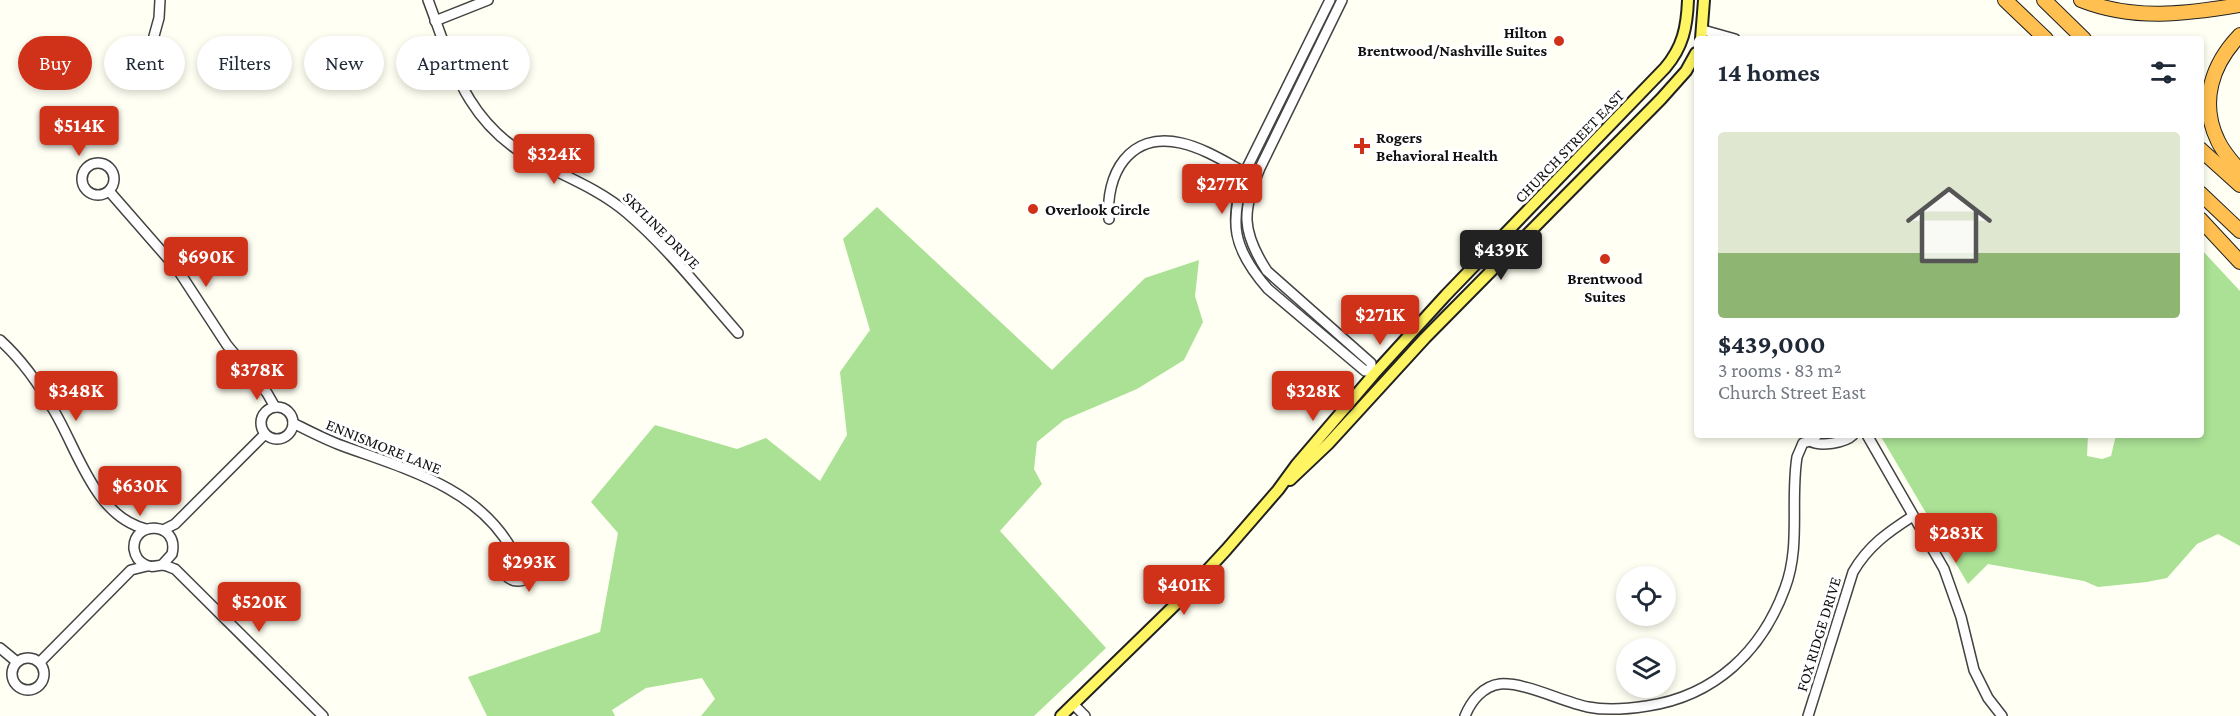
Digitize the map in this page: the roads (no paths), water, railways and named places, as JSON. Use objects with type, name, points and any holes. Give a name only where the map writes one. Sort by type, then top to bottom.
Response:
[{"type":"highway","points":[[2044,0],[2081,36]]},
{"type":"highway","points":[[2081,0],[2099,7],[2128,13],[2158,15],[2240,5]]},
{"type":"highway","points":[[2008,3],[2035,36]]},
{"type":"highway","points":[[2008,3],[2043,36]]},
{"type":"highway","points":[[2240,34],[2228,47],[2217,65],[2211,85],[2210,118],[2218,142],[2240,171]]},
{"type":"highway","points":[[2204,153],[2240,185]]},
{"type":"highway","points":[[2204,197],[2240,231]]},
{"type":"highway","points":[[2204,223],[2240,262]]},
{"type":"main road","name":"CHURCH STREET EAST","points":[[1061,716],[1177,603],[1245,530],[1372,372],[1674,58],[1686,28],[1688,0]]},
{"type":"main road","points":[[1702,34],[1704,0]]},
{"type":"main road","name":"CHURCH STREET EAST","points":[[1278,490],[1305,468],[1425,338],[1661,99],[1686,71],[1694,57]]},
{"type":"street","points":[[154,36],[158,25],[160,0]]},
{"type":"street","name":"SKYLINE DRIVE","points":[[428,0],[456,76],[476,111],[490,126],[529,157],[583,184],[627,213],[652,237],[738,333]]},
{"type":"street","points":[[435,21],[488,0]]},
{"type":"street","points":[[1330,0],[1245,172],[1236,200],[1235,223],[1243,254],[1255,274],[1277,297],[1365,371],[1372,372],[1371,363],[1280,285],[1267,271],[1256,255],[1248,236],[1246,217],[1249,195],[1256,178],[1342,0]]},
{"type":"street","points":[[1109,219],[1107,201],[1115,172],[1124,160],[1145,145],[1162,141],[1183,143],[1256,178]]},
{"type":"street","points":[[109,191],[178,270],[227,345],[267,393],[275,407]]},
{"type":"street","points":[[0,340],[22,363],[54,410],[94,488],[105,502],[131,526],[136,539]]},
{"type":"street","points":[[275,407],[288,411],[292,423],[291,431],[283,438],[273,439],[261,429],[261,418],[268,409],[275,407]]},
{"type":"street","name":"ENNISMORE LANE","points":[[292,423],[340,445],[401,466],[448,488],[484,513],[503,534],[512,550]]},
{"type":"street","points":[[163,530],[175,524],[265,434]]},
{"type":"street","points":[[1465,716],[1468,708],[1480,693],[1497,685],[1511,685],[1587,707],[1623,709],[1684,698],[1727,674],[1749,652],[1763,633],[1786,586],[1793,562],[1797,457],[1803,442],[1813,438],[1816,445],[1851,438]]},
{"type":"street","points":[[1869,438],[1944,569],[1961,617],[1974,670],[1988,698],[2002,716]]},
{"type":"street","name":"FOX RIDGE DRIVE","points":[[1808,716],[1853,572],[1864,555],[1881,537],[1913,516]]},
{"type":"street","points":[[175,524],[172,539],[175,569]]},
{"type":"street","points":[[131,526],[163,530],[172,539]]},
{"type":"street","points":[[146,529],[136,539],[134,548],[139,561],[147,566]]},
{"type":"street","points":[[162,565],[172,554]]},
{"type":"street","points":[[40,662],[131,570],[136,555]]},
{"type":"street","points":[[131,570],[162,565],[175,569],[323,716]]},
{"type":"street","points":[[0,648],[17,662]]},
{"type":"street","points":[[26,657],[40,662],[44,678],[38,687],[22,689],[14,682],[12,672],[17,662],[26,657]]},
{"type":"street","points":[[1073,704],[1085,716]]},
{"type":"place","name":"Hilton Brentwood/Nashville Suites","points":[[1559,41]]},
{"type":"place","name":"Rogers Behavioral Health","points":[[1362,146]]},
{"type":"place","name":"Overlook Circle","points":[[1033,209]]},
{"type":"place","name":"Brentwood Suites","points":[[1605,259]]}]
